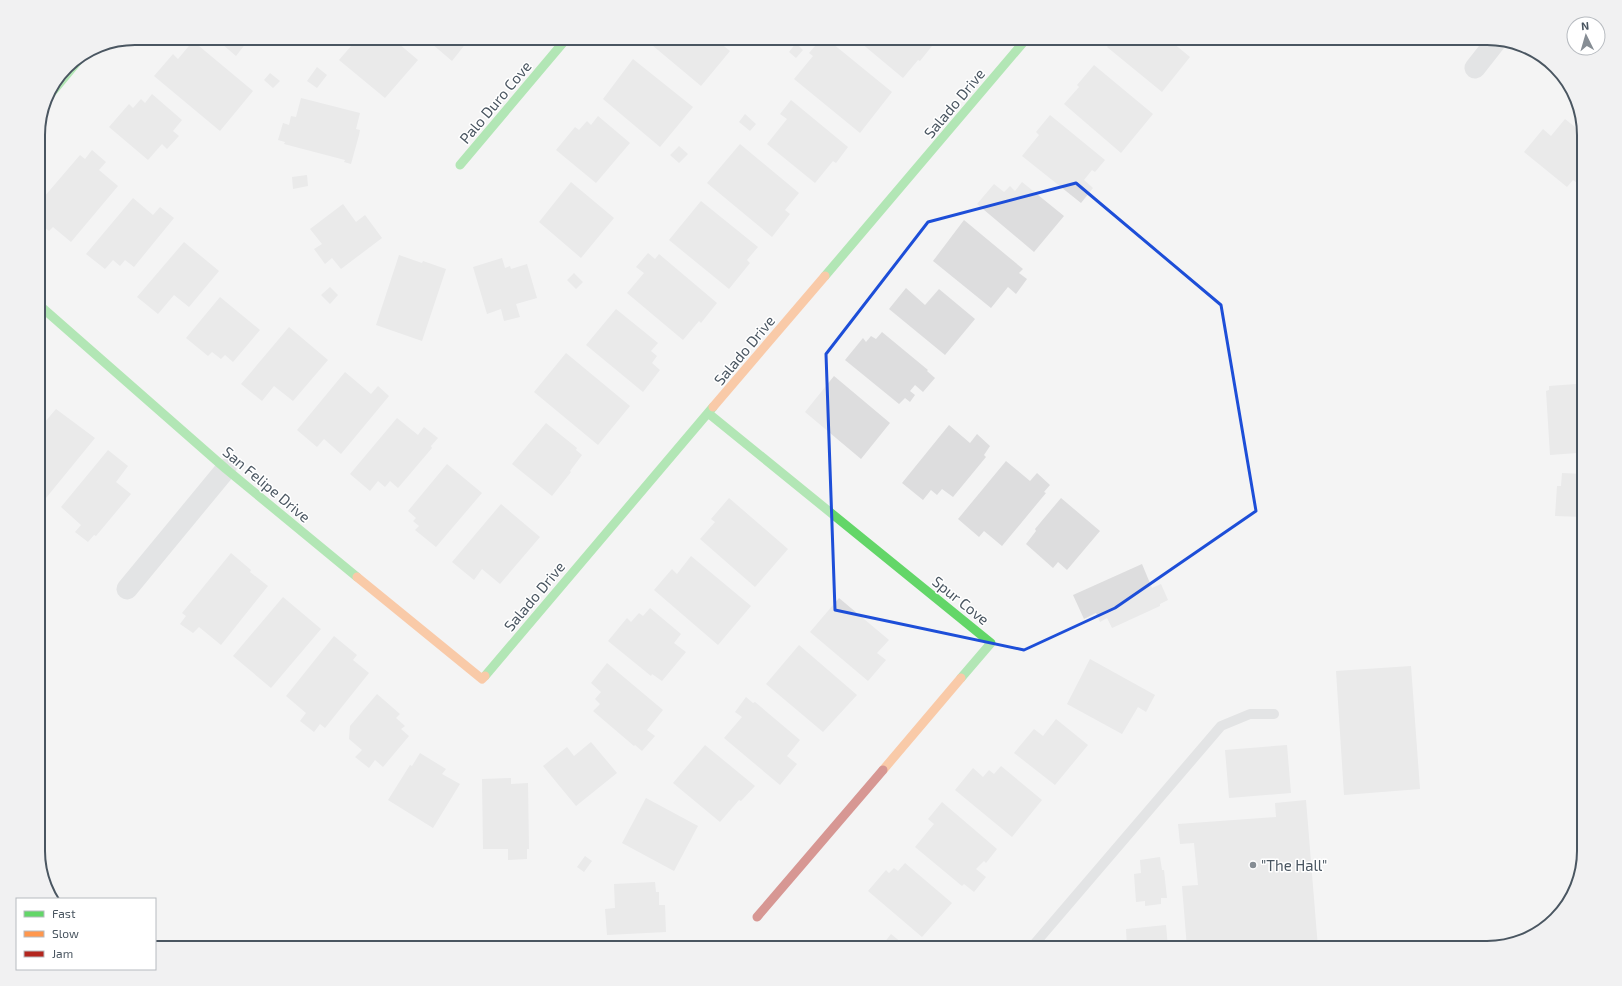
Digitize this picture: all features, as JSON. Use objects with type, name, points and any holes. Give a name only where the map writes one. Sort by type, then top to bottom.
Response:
[{"type":"street","name":"Palo Duro Cove","points":[[460,165],[561,45]]},
{"type":"street","name":"Salado Drive","points":[[482,679],[1021,45]]},
{"type":"street","points":[[1475,68],[1493,45]]},
{"type":"street","name":"San Felipe Drive","points":[[45,310],[226,469],[482,679]]},
{"type":"street","name":"Spur Cove","points":[[708,413],[991,643],[757,917]]},
{"type":"street","points":[[127,589],[226,469]]},
{"type":"lane","points":[[1037,941],[1221,726],[1250,714],[1274,714]]},
{"type":"highlighted area","points":[[1076,183],[1221,305],[1256,511],[1115,608],[1024,650],[835,610],[826,354],[928,222]]},
{"type":"building","points":[[190,45],[198,45],[253,91],[220,131],[154,76],[173,54],[178,59]]},
{"type":"building","points":[[223,45],[245,45],[236,56]]},
{"type":"building","points":[[352,45],[400,45],[418,60],[385,98],[339,60]]},
{"type":"building","points":[[433,45],[465,45],[452,61]]},
{"type":"building","points":[[652,45],[723,45],[730,51],[701,86]]},
{"type":"building","points":[[794,45],[798,45],[803,50],[796,58],[789,52]]},
{"type":"building","points":[[816,45],[834,45],[892,92],[860,133],[794,79],[813,56],[809,53]]},
{"type":"building","points":[[863,45],[933,45],[920,61],[918,60],[903,78]]},
{"type":"building","points":[[1109,45],[1175,45],[1190,57],[1162,92],[1107,47]]},
{"type":"building","points":[[633,59],[693,107],[660,147],[603,99]]},
{"type":"building","points":[[1094,65],[1153,114],[1121,153],[1064,104],[1079,87],[1077,85]]},
{"type":"building","points":[[317,67],[327,75],[317,88],[307,81]]},
{"type":"building","points":[[270,73],[280,81],[273,88],[264,80]]},
{"type":"building","points":[[152,94],[182,120],[173,131],[179,136],[167,149],[162,144],[148,160],[109,127],[129,104],[133,108],[141,99],[145,103]]},
{"type":"building","points":[[301,98],[360,113],[356,129],[360,130],[351,164],[344,162],[345,160],[284,144],[285,142],[278,140],[283,123],[289,125],[291,116],[296,117]]},
{"type":"building","points":[[791,100],[848,147],[836,163],[833,161],[815,183],[767,144],[787,119],[780,114]]},
{"type":"building","points":[[745,114],[756,124],[750,131],[739,122]]},
{"type":"building","points":[[1050,115],[1105,160],[1095,172],[1092,170],[1084,180],[1093,188],[1081,203],[1022,156],[1039,135],[1036,132]]},
{"type":"building","points":[[598,116],[630,143],[596,183],[556,150],[575,127],[579,130],[587,121],[591,125]]},
{"type":"building","points":[[1565,119],[1577,128],[1577,183],[1573,180],[1567,187],[1524,152],[1543,129],[1551,136]]},
{"type":"building","points":[[740,144],[799,193],[785,210],[790,214],[772,237],[707,183]]},
{"type":"building","points":[[679,146],[688,154],[679,163],[670,155]]},
{"type":"building","points":[[92,150],[106,162],[99,170],[118,186],[71,242],[53,227],[49,231],[45,228],[45,196],[80,155],[85,159]]},
{"type":"building","points":[[307,175],[308,186],[293,189],[292,177]]},
{"type":"building","points":[[571,182],[614,218],[581,258],[539,222]]},
{"type":"building","points":[[1022,182],[1064,216],[1034,252],[977,204],[994,184],[1004,192],[1010,186],[1015,191]]},
{"type":"building","points":[[133,198],[153,215],[160,207],[174,218],[134,267],[125,260],[120,266],[113,260],[105,269],[86,254]]},
{"type":"building","points":[[701,201],[758,247],[747,260],[750,263],[729,289],[669,240]]},
{"type":"building","points":[[343,204],[356,222],[365,215],[382,238],[341,269],[332,258],[325,264],[314,249],[322,244],[310,229]]},
{"type":"building","points":[[964,220],[1023,269],[1019,273],[1027,279],[1016,294],[1008,287],[991,308],[933,261]]},
{"type":"building","points":[[184,242],[219,271],[189,307],[174,295],[158,314],[137,297]]},
{"type":"building","points":[[648,253],[655,259],[659,254],[717,303],[701,323],[699,321],[683,340],[627,293],[644,273],[636,267]]},
{"type":"building","points":[[399,255],[446,269],[422,341],[376,325]]},
{"type":"building","points":[[502,258],[505,268],[510,266],[511,269],[527,264],[537,298],[516,304],[520,317],[504,321],[501,309],[487,314],[473,267]]},
{"type":"building","points":[[574,273],[583,282],[576,289],[567,280]]},
{"type":"building","points":[[330,287],[338,295],[330,304],[321,295]]},
{"type":"building","points":[[906,288],[925,305],[939,289],[975,319],[945,355],[889,309]]},
{"type":"building","points":[[220,297],[260,330],[233,362],[225,355],[221,359],[212,352],[208,356],[186,338]]},
{"type":"building","points":[[616,309],[658,343],[651,351],[657,356],[652,363],[660,370],[643,392],[586,345]]},
{"type":"building","points":[[289,327],[328,360],[293,401],[274,386],[262,401],[241,384]]},
{"type":"building","points":[[882,332],[928,370],[927,371],[935,378],[923,392],[915,385],[910,391],[915,395],[910,402],[905,398],[899,404],[845,360],[863,338],[866,342],[871,336],[876,339]]},
{"type":"building","points":[[566,353],[630,406],[598,445],[534,392]]},
{"type":"building","points":[[345,372],[371,394],[378,386],[389,396],[341,454],[324,439],[317,447],[297,430]]},
{"type":"building","points":[[834,376],[890,423],[861,459],[805,412]]},
{"type":"building","points":[[1576,384],[1577,453],[1550,455],[1546,391],[1549,390],[1549,386]]},
{"type":"building","points":[[56,409],[95,438],[46,498],[45,497],[45,422]]},
{"type":"building","points":[[397,418],[418,435],[424,427],[438,438],[431,446],[432,448],[398,488],[390,481],[385,487],[378,481],[370,491],[350,474]]},
{"type":"building","points":[[546,423],[577,448],[576,450],[582,455],[552,496],[512,464]]},
{"type":"building","points":[[949,425],[970,443],[977,434],[990,446],[984,455],[986,457],[953,497],[942,489],[937,495],[931,490],[923,500],[902,483]]},
{"type":"building","points":[[108,450],[128,466],[116,482],[131,494],[96,536],[94,535],[88,542],[75,532],[81,525],[61,507]]},
{"type":"building","points":[[1006,461],[1030,481],[1037,473],[1050,485],[1044,492],[1046,493],[1002,546],[984,531],[979,537],[958,519]]},
{"type":"building","points":[[447,464],[482,493],[436,547],[415,530],[419,526],[413,521],[416,518],[408,511]]},
{"type":"building","points":[[1562,473],[1577,474],[1577,517],[1555,516],[1557,486],[1561,486]]},
{"type":"building","points":[[729,498],[788,549],[755,587],[700,539],[715,522],[711,519]]},
{"type":"building","points":[[1061,498],[1100,531],[1067,570],[1058,562],[1053,568],[1026,544],[1036,531],[1035,529]]},
{"type":"building","points":[[501,504],[540,537],[500,584],[482,569],[474,580],[452,562]]},
{"type":"building","points":[[231,553],[251,570],[250,572],[268,586],[221,645],[199,627],[193,633],[180,624],[186,616],[182,613]]},
{"type":"building","points":[[691,556],[751,606],[718,645],[654,590],[672,569],[677,574]]},
{"type":"building","points":[[1142,564],[1152,588],[1161,584],[1168,600],[1160,604],[1160,606],[1112,628],[1107,618],[1100,622],[1096,613],[1084,619],[1073,595]]},
{"type":"building","points":[[283,597],[321,629],[271,688],[233,656]]},
{"type":"building","points":[[839,598],[889,640],[877,653],[886,660],[868,681],[810,632]]},
{"type":"building","points":[[650,608],[681,634],[674,643],[686,652],[662,681],[652,674],[651,676],[608,641],[627,618],[631,622],[639,613],[643,616]]},
{"type":"building","points":[[334,636],[357,655],[353,660],[369,673],[325,728],[320,724],[314,732],[300,721],[306,713],[286,696]]},
{"type":"building","points":[[799,645],[857,695],[823,732],[766,684]]},
{"type":"building","points":[[1090,659],[1155,695],[1146,712],[1138,707],[1122,734],[1067,704]]},
{"type":"building","points":[[607,663],[663,710],[647,730],[655,736],[642,751],[593,711],[600,704],[595,699],[601,692],[591,683]]},
{"type":"building","points":[[1411,666],[1420,789],[1344,795],[1336,671]]},
{"type":"building","points":[[377,694],[400,714],[396,718],[405,726],[401,729],[409,736],[383,767],[375,760],[369,768],[355,757],[362,750],[349,739],[350,726]]},
{"type":"building","points":[[746,697],[753,703],[755,702],[800,740],[787,756],[797,764],[780,785],[724,738],[742,717],[735,712]]},
{"type":"building","points":[[1056,719],[1088,745],[1055,785],[1014,753],[1034,729],[1043,736]]},
{"type":"building","points":[[591,742],[617,773],[576,806],[543,766],[567,747],[574,756]]},
{"type":"building","points":[[705,745],[755,786],[741,801],[739,800],[720,822],[673,783]]},
{"type":"building","points":[[1287,745],[1291,793],[1229,798],[1225,750]]},
{"type":"building","points":[[420,753],[446,769],[442,774],[460,784],[433,828],[388,800],[410,765],[412,766]]},
{"type":"building","points":[[1001,766],[1042,800],[1012,837],[955,790],[973,768],[983,777],[989,770],[994,774]]},
{"type":"building","points":[[511,778],[511,784],[528,783],[529,849],[527,849],[527,859],[508,860],[508,849],[483,849],[482,779]]},
{"type":"building","points":[[646,798],[698,826],[674,871],[622,843]]},
{"type":"building","name":"\"The Hall\"","points":[[1306,800],[1317,941],[1186,941],[1182,886],[1198,885],[1194,843],[1180,844],[1178,824],[1276,817],[1275,803]]},
{"type":"building","points":[[942,802],[997,849],[986,863],[984,861],[976,869],[986,877],[974,892],[964,884],[962,886],[915,847],[934,824],[928,819]]},
{"type":"building","points":[[585,856],[592,861],[584,872],[577,867]]},
{"type":"building","points":[[1160,857],[1162,870],[1164,870],[1167,898],[1161,898],[1161,904],[1145,906],[1145,901],[1136,902],[1134,874],[1141,873],[1140,860]]},
{"type":"building","points":[[905,863],[952,903],[922,937],[868,891],[886,870],[889,873],[894,868],[898,871]]},
{"type":"building","points":[[655,882],[656,892],[659,892],[659,905],[665,905],[666,932],[607,935],[605,909],[615,908],[614,884]]},
{"type":"building","points":[[1166,925],[1167,941],[1127,941],[1126,929]]},
{"type":"building","points":[[891,934],[900,941],[886,941]]},
{"type":"traffic: fast","points":[[460,165],[561,45]]},
{"type":"traffic: fast","points":[[825,276],[1021,45]]},
{"type":"traffic: fast","points":[[45,310],[226,469],[357,577]]},
{"type":"traffic: fast","points":[[485,676],[713,407]]},
{"type":"traffic: fast","points":[[708,413],[991,643],[961,678]]},
{"type":"traffic: slow","points":[[713,407],[825,276]]},
{"type":"traffic: slow","points":[[357,577],[482,679],[485,676]]},
{"type":"traffic: slow","points":[[883,770],[961,678]]},
{"type":"traffic: jam","points":[[757,917],[883,770]]},
{"type":"place","name":"\"The Hall\"","points":[[1253,865]]}]
